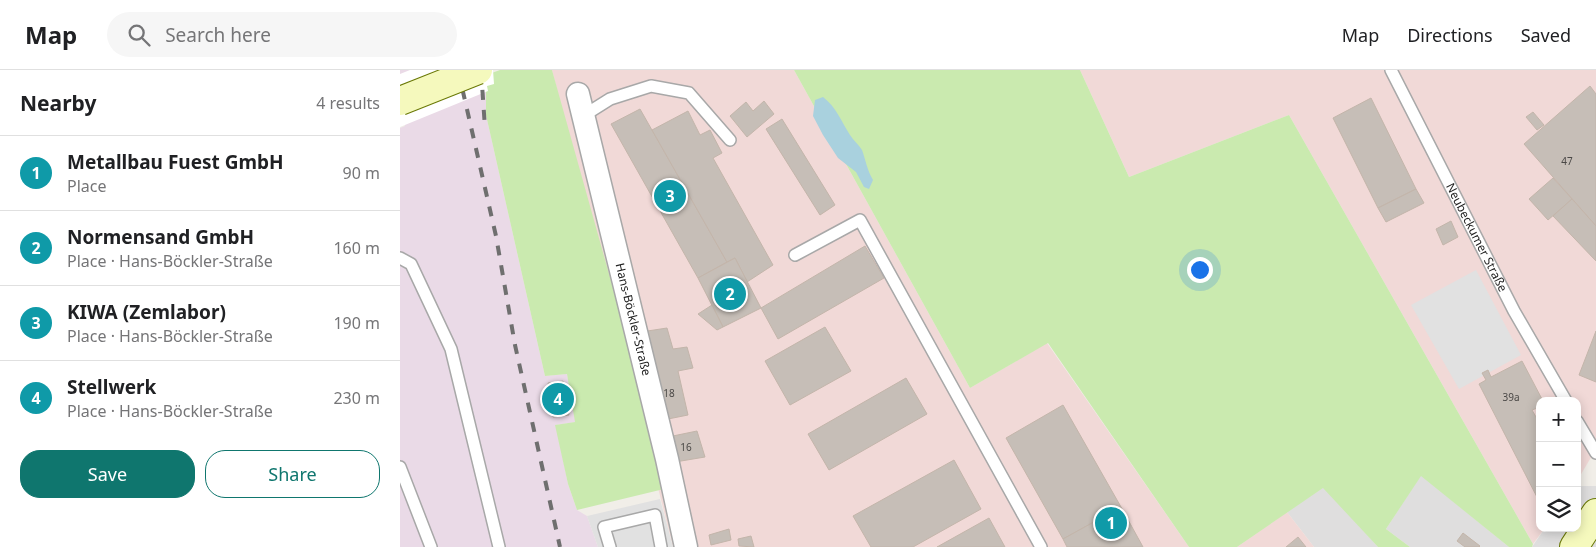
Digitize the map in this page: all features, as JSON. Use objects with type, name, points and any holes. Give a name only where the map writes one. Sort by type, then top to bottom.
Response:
[{"type":"street","points":[[400,101],[478,70]]},
{"type":"street","name":"Hans-Böckler-Straße","points":[[578,94],[686,547]]},
{"type":"street","points":[[1574,547],[1596,513]]},
{"type":"lane","name":"Neubeckumer Straße","points":[[1391,70],[1514,311],[1564,397]]},
{"type":"lane","points":[[583,116],[610,99],[650,86],[689,93],[730,140]]},
{"type":"lane","points":[[795,255],[860,220],[937,363],[1041,547]]},
{"type":"lane","points":[[400,258],[411,264],[451,349],[499,547]]},
{"type":"lane","points":[[1581,427],[1596,453]]},
{"type":"lane","points":[[400,467],[431,547]]},
{"type":"lane","points":[[610,547],[604,526],[678,510]]},
{"type":"lane","points":[[655,515],[661,547]]},
{"type":"shaded area","points":[[400,70],[486,70],[486,115],[545,376],[567,374],[576,422],[556,425],[568,484],[577,510],[587,516],[598,547],[400,547],[400,128],[405,126],[400,105]]},
{"type":"shaded area","points":[[552,70],[794,70],[970,388],[1047,343],[1189,547],[673,547]]},
{"type":"shaded area","points":[[1080,70],[1596,70],[1596,449],[1581,474],[1581,397],[1536,397],[1536,532],[1542,532],[1533,544],[1289,115],[1129,177]]},
{"type":"shaded area","points":[[1476,270],[1521,355],[1459,389],[1411,305]]},
{"type":"shaded area","points":[[1421,475],[1509,547],[1410,547],[1386,529]]},
{"type":"shaded area","points":[[1581,486],[1596,486],[1596,547],[1532,547],[1542,532],[1581,532]]},
{"type":"shaded area","points":[[1324,487],[1378,547],[1314,547],[1287,512]]},
{"type":"shaded area","points":[[660,499],[673,547],[598,547],[587,516]]},
{"type":"shaded area","points":[[1287,512],[1314,547],[1237,547]]},
{"type":"green space","points":[[500,70],[552,70],[616,299],[664,489],[577,510],[568,484],[555,425],[575,422],[567,374],[545,376],[486,115],[486,75]]},
{"type":"green space","points":[[794,70],[1080,70],[1129,177],[1289,115],[1533,544],[1532,547],[1509,547],[1421,476],[1386,529],[1410,547],[1378,547],[1323,488],[1237,547],[1189,547],[1048,343],[970,388]]},
{"type":"water","points":[[823,97],[835,110],[851,137],[862,150],[873,180],[869,189],[864,187],[856,172],[838,158],[813,116],[815,100]]},
{"type":"pier","points":[[410,70],[493,70],[494,84],[487,86],[488,91],[400,127],[400,74]]},
{"type":"building","points":[[1590,86],[1596,94],[1596,226],[1524,144]]},
{"type":"building","points":[[1371,98],[1416,189],[1378,208],[1333,118]]},
{"type":"building","points":[[764,101],[774,114],[747,137],[730,116],[746,102],[753,111]]},
{"type":"building","points":[[640,109],[727,262],[698,278],[611,124]]},
{"type":"building","points":[[688,111],[700,135],[710,130],[722,153],[713,158],[773,265],[747,282],[735,258],[727,262],[652,130]]},
{"type":"building","points":[[1533,112],[1544,125],[1537,130],[1526,117]]},
{"type":"building","points":[[782,119],[835,205],[820,215],[766,129]]},
{"type":"building","points":[[1553,178],[1572,199],[1548,220],[1529,199]]},
{"type":"building","points":[[1416,189],[1424,203],[1386,222],[1378,208]]},
{"type":"building","points":[[1572,199],[1596,226],[1596,261],[1553,216]]},
{"type":"building","points":[[1451,221],[1458,237],[1443,245],[1436,229]]},
{"type":"building","points":[[865,246],[884,278],[778,339],[761,308]]},
{"type":"building","points":[[735,258],[761,308],[723,327],[698,278]]},
{"type":"building","points":[[712,305],[723,327],[717,330],[698,314]]},
{"type":"building","points":[[825,327],[851,371],[790,405],[765,361]]},
{"type":"building","points":[[667,328],[673,349],[687,347],[693,368],[678,371],[688,415],[663,420],[641,332]]},
{"type":"building","points":[[1596,331],[1596,382],[1579,375]]},
{"type":"building","points":[[1522,361],[1541,397],[1536,397],[1536,408],[1532,410],[1536,417],[1536,495],[1479,384],[1486,380],[1482,373],[1488,370],[1491,377]]},
{"type":"building","points":[[906,378],[927,414],[829,470],[808,434]]},
{"type":"building","points":[[563,381],[569,415],[553,417],[548,383]]},
{"type":"building","points":[[1063,405],[1121,507],[1063,539],[1006,438]]},
{"type":"building","points":[[697,431],[705,457],[675,462],[668,437]]},
{"type":"building","points":[[954,460],[981,509],[913,547],[871,547],[853,516]]},
{"type":"building","points":[[1121,507],[1143,547],[1067,547],[1063,539]]},
{"type":"building","points":[[989,518],[1005,547],[937,547]]},
{"type":"building","points":[[729,529],[731,540],[711,545],[709,535]]},
{"type":"building","points":[[1463,533],[1480,546],[1465,547],[1457,541]]},
{"type":"building","points":[[751,536],[754,547],[739,546],[738,539]]},
{"type":"building","points":[[1298,537],[1306,547],[1286,547]]},
{"type":"railway","points":[[458,70],[496,236],[515,345],[560,547]]},
{"type":"railway","points":[[481,70],[485,128]]},
{"type":"place","name":"KIWA (Zemlabor)","points":[[670,196]]},
{"type":"place","name":"Normensand GmbH","points":[[730,294]]},
{"type":"place","name":"Stellwerk","points":[[558,399]]},
{"type":"place","name":"Metallbau Fuest GmbH","points":[[1111,523]]}]
